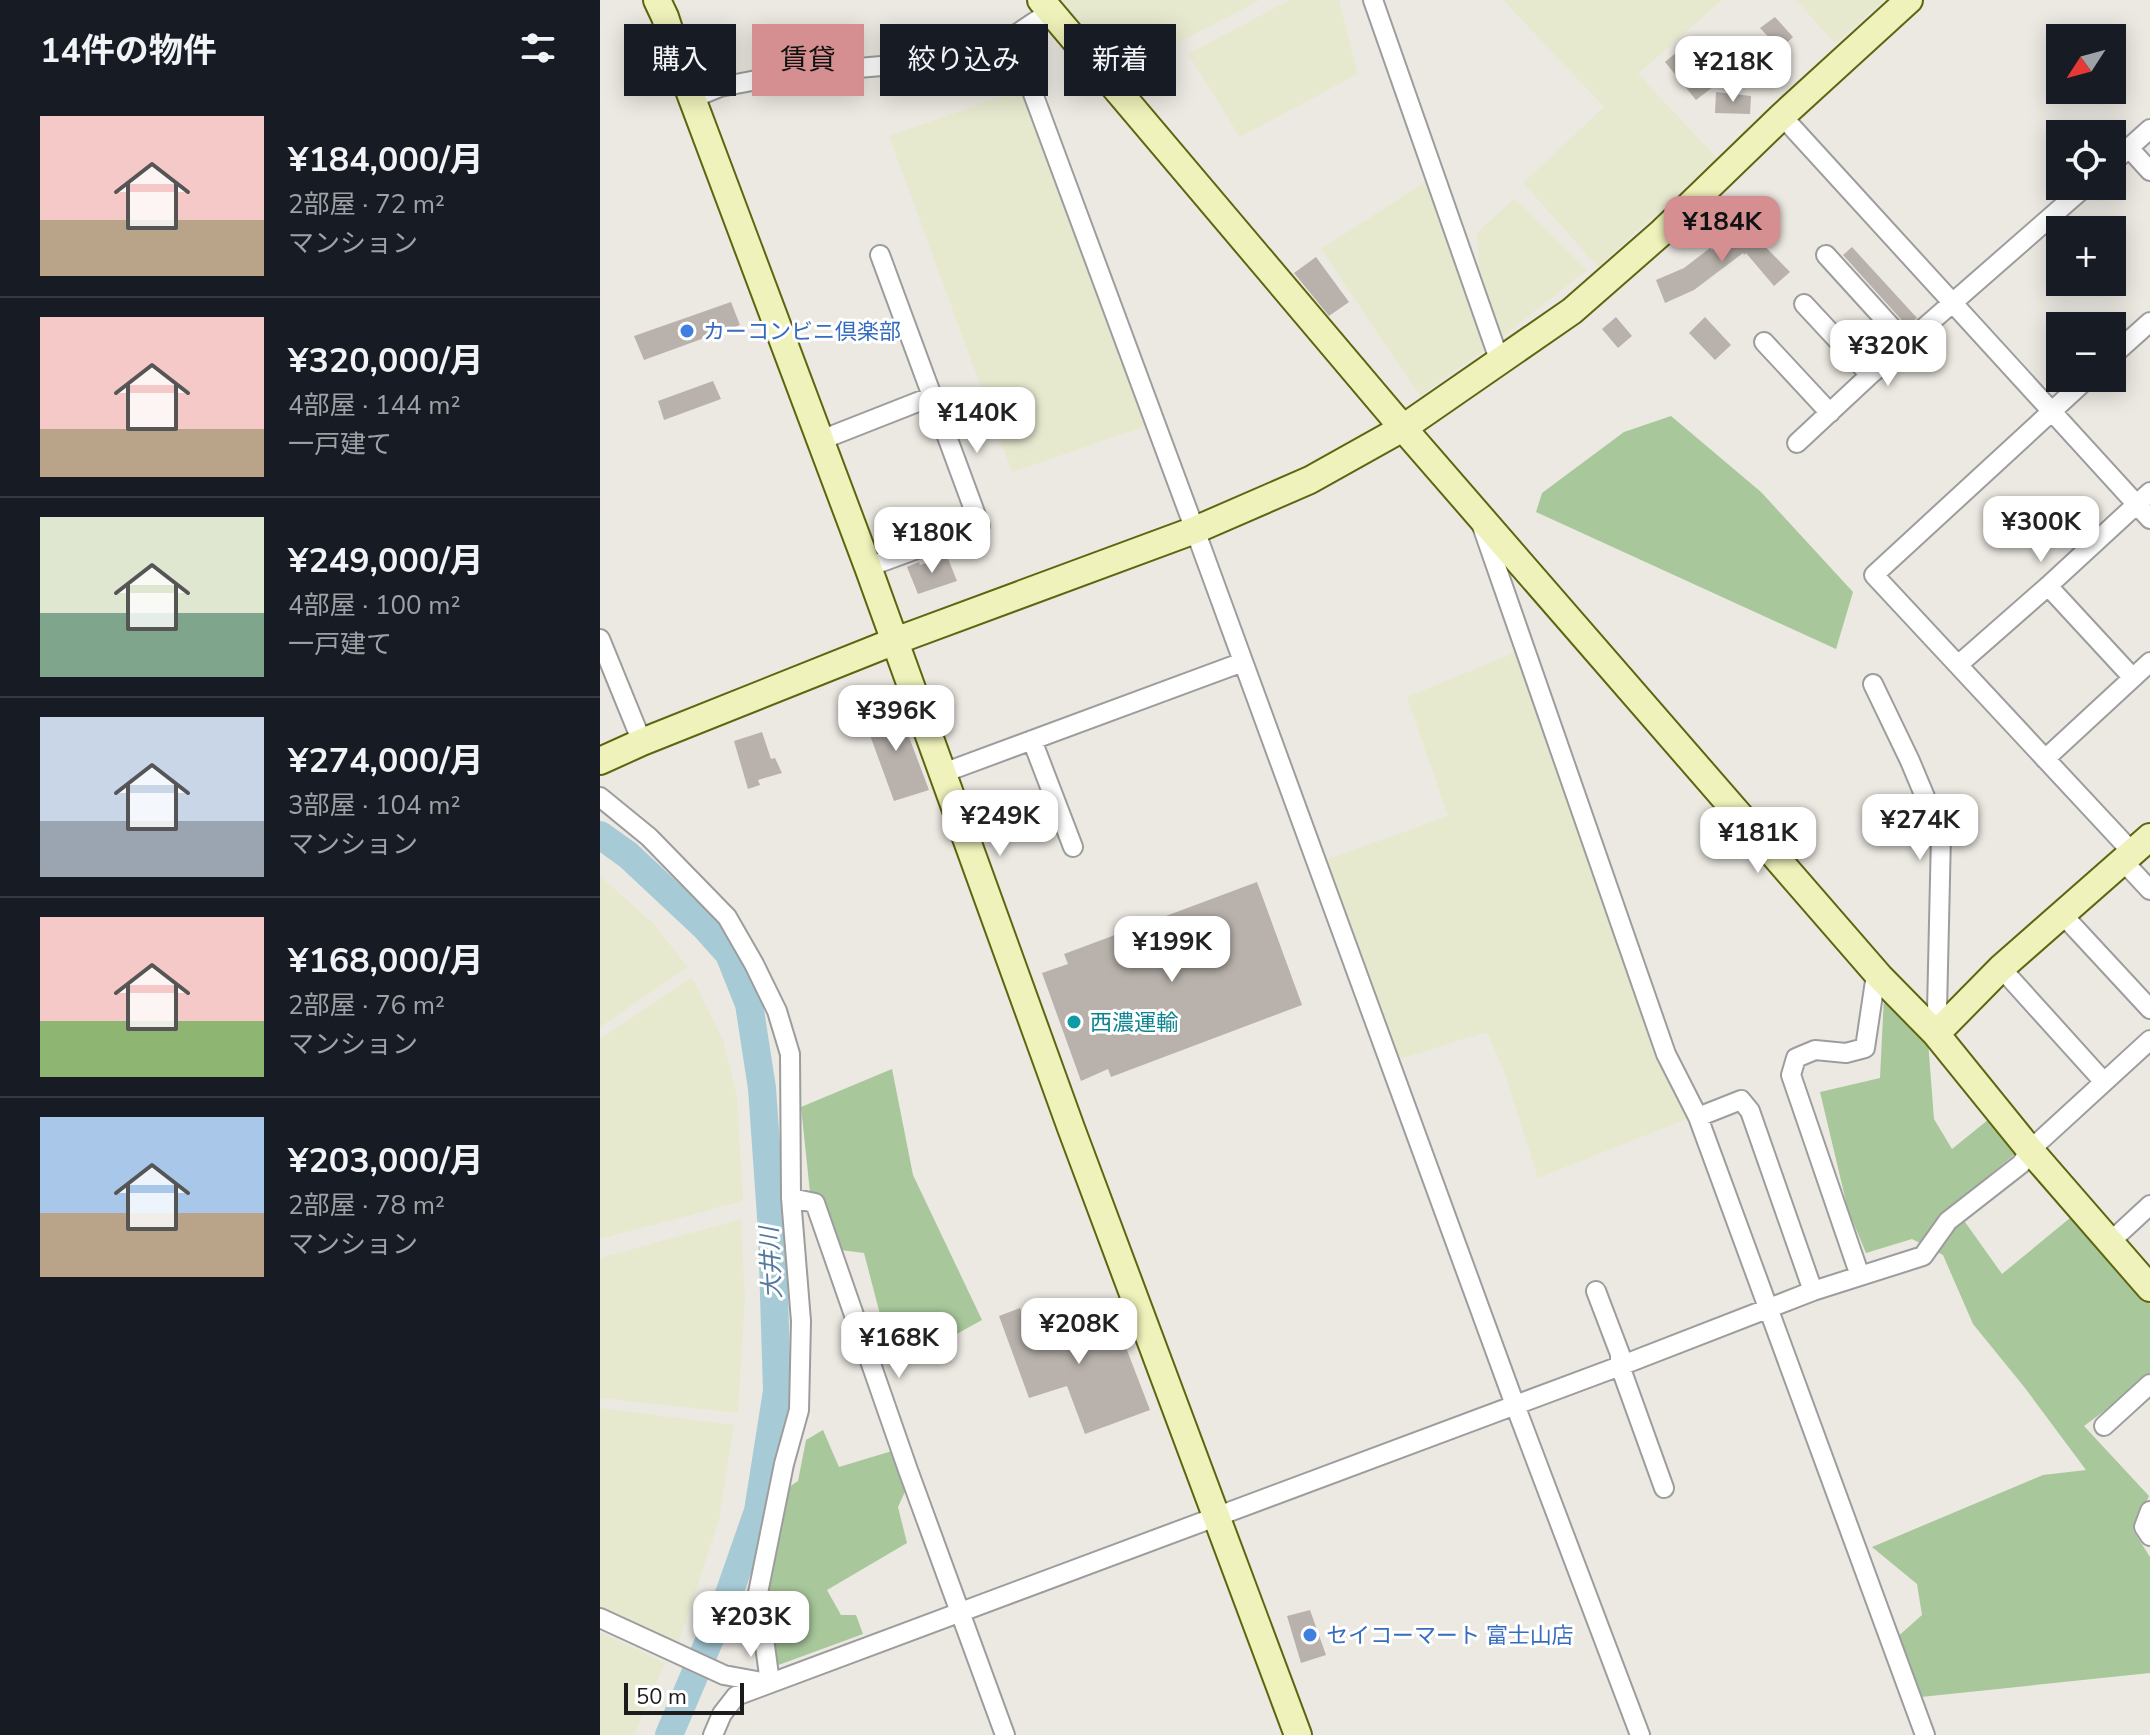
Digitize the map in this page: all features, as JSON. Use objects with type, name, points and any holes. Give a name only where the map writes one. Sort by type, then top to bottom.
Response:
[{"type":"street","points":[[657,0],[667,24]]},
{"type":"street","points":[[1373,0],[1500,362]]},
{"type":"street","points":[[600,761],[895,641],[1195,530],[1310,480],[1403,428],[1572,311],[1661,233],[1782,116],[1909,0]]},
{"type":"street","points":[[1026,24],[1046,5],[1403,428],[1880,977],[1942,1028],[2030,1150],[2150,1288]]},
{"type":"street","points":[[736,84],[789,74],[880,66]]},
{"type":"street","points":[[691,96],[1298,1735]]},
{"type":"street","points":[[1034,96],[1515,1405],[1640,1735]]},
{"type":"street","points":[[1782,116],[2052,412],[2143,498],[2150,519]]},
{"type":"street","points":[[2126,151],[2150,129]]},
{"type":"street","points":[[2129,148],[2150,171]]},
{"type":"street","points":[[1797,443],[2070,200]]},
{"type":"street","points":[[868,567],[980,526],[880,255]]},
{"type":"street","points":[[1826,255],[1906,343]]},
{"type":"street","points":[[1804,304],[1870,375]]},
{"type":"street","points":[[2126,343],[2150,322]]},
{"type":"street","points":[[1764,342],[1830,413]]},
{"type":"street","points":[[2073,392],[1874,575],[2045,759],[2135,850],[2150,890]]},
{"type":"street","points":[[821,440],[933,396]]},
{"type":"street","points":[[1958,665],[2143,498]]},
{"type":"street","points":[[1471,506],[1484,530],[1666,1054],[1698,1117],[1925,1735]]},
{"type":"street","points":[[2048,586],[2133,678]]},
{"type":"street","points":[[600,639],[642,742]]},
{"type":"street","points":[[943,773],[1243,662]]},
{"type":"street","points":[[2045,759],[2150,662]]},
{"type":"street","points":[[1873,684],[1941,835],[1937,1011],[1942,1028]]},
{"type":"street","points":[[1032,740],[1073,847]]},
{"type":"street","points":[[600,797],[649,837],[727,917],[777,1011],[790,1054],[791,1198],[801,1321],[799,1410],[784,1464],[758,1593],[770,1683]]},
{"type":"street","points":[[1942,1028],[2001,968],[2135,850]]},
{"type":"street","points":[[2062,914],[2150,1009]]},
{"type":"street","points":[[2001,968],[2104,1082]]},
{"type":"street","points":[[1860,1276],[1791,1075],[1796,1058],[1815,1050],[1846,1053],[1865,1048],[1875,981],[1880,977]]},
{"type":"street","points":[[713,1735],[722,1714],[736,1696],[1813,1291],[1923,1256],[1948,1221],[2021,1164],[2030,1150],[2150,1040]]},
{"type":"street","points":[[1698,1117],[1741,1100],[1750,1111],[1813,1291]]},
{"type":"street","points":[[791,1198],[815,1203],[1005,1735]]},
{"type":"street","points":[[2110,1242],[2150,1205]]},
{"type":"street","points":[[1596,1291],[1664,1488]]},
{"type":"street","points":[[2104,1426],[2150,1384]]},
{"type":"street","points":[[2150,1511],[2144,1527],[2150,1536]]},
{"type":"street","points":[[600,1618],[724,1675],[770,1683]]},
{"type":"green space","points":[[1057,0],[1260,0],[1176,44],[1176,24],[1080,24]]},
{"type":"green space","points":[[1290,0],[1339,0],[1358,74],[1240,137],[1188,54]]},
{"type":"green space","points":[[1503,0],[1722,0],[1638,74],[1717,158],[1598,267],[1523,183],[1604,107]]},
{"type":"green space","points":[[1796,0],[1884,0],[1835,44]]},
{"type":"green space","points":[[1003,96],[1026,96],[1146,426],[1012,472],[889,136]]},
{"type":"green space","points":[[1425,182],[1486,349],[1420,396],[1321,249]]},
{"type":"green space","points":[[1514,198],[1587,270],[1501,338],[1480,276],[1477,233]]},
{"type":"green space","points":[[1671,416],[1761,492],[1853,592],[1836,649],[1536,512],[1542,493],[1624,432]]},
{"type":"green space","points":[[1516,652],[1658,1057],[1689,1118],[1538,1178],[1505,1074],[1487,1032],[1397,1060],[1325,860],[1448,816],[1407,697]]},
{"type":"green space","points":[[600,876],[653,923],[688,967],[600,1027]]},
{"type":"green space","points":[[692,977],[723,1040],[737,1096],[743,1201],[600,1239],[600,1039]]},
{"type":"green space","points":[[1884,996],[1928,1041],[1934,1119],[1952,1149],[1994,1115],[2021,1149],[1953,1205],[2002,1274],[2070,1218],[2150,1304],[2150,1374],[2084,1426],[2149,1496],[2133,1530],[2150,1557],[2150,1673],[1921,1697],[1895,1639],[1922,1615],[1917,1584],[1872,1547],[2043,1475],[2086,1470],[1973,1324],[1943,1255],[1912,1239],[1866,1253],[1848,1210],[1820,1092],[1880,1078]]},
{"type":"green space","points":[[892,1069],[913,1175],[982,1320],[933,1347],[918,1341],[882,1363],[873,1335],[881,1318],[864,1253],[841,1250],[813,1221],[801,1107]]},
{"type":"green space","points":[[741,1219],[745,1299],[738,1413],[600,1398],[600,1258]]},
{"type":"green space","points":[[600,1408],[734,1425],[719,1520],[679,1642],[600,1606]]},
{"type":"green space","points":[[823,1430],[839,1467],[892,1451],[908,1485],[898,1507],[907,1543],[827,1590],[841,1615],[856,1615],[863,1634],[773,1667],[764,1594],[786,1489],[798,1481],[806,1440]]},
{"type":"green space","points":[[600,1632],[665,1663],[634,1735],[600,1735]]},
{"type":"building","points":[[1775,17],[1793,37],[1780,49],[1760,28]]},
{"type":"building","points":[[1702,38],[1721,58],[1703,74],[1713,87],[1696,100],[1665,62],[1684,46],[1686,51]]},
{"type":"building","points":[[1716,92],[1751,96],[1750,114],[1715,113]]},
{"type":"building","points":[[1741,222],[1790,272],[1774,286],[1743,253],[1694,290],[1665,303],[1656,280],[1684,268],[1710,248],[1712,250]]},
{"type":"building","points":[[1852,247],[1917,318],[1907,326],[1843,255]]},
{"type":"building","points":[[1316,257],[1349,302],[1329,316],[1294,273]]},
{"type":"building","name":"カーコンビニ倶楽部","points":[[731,302],[740,325],[644,360],[634,336]]},
{"type":"building","points":[[1616,317],[1632,336],[1618,348],[1602,329]]},
{"type":"building","points":[[1705,317],[1731,345],[1715,360],[1689,333]]},
{"type":"building","points":[[713,381],[721,399],[664,420],[658,401]]},
{"type":"building","points":[[947,556],[957,581],[918,594],[907,567]]},
{"type":"building","points":[[897,705],[929,790],[894,801],[863,716]]},
{"type":"building","points":[[762,732],[771,759],[775,758],[782,773],[758,780],[760,785],[748,789],[734,741]]},
{"type":"building","points":[[1257,882],[1302,1005],[1111,1077],[1108,1069],[1081,1081],[1042,973],[1068,964],[1064,954]]},
{"type":"building","points":[[1110,1306],[1150,1410],[1085,1434],[1067,1386],[1029,1398],[999,1316],[1020,1308],[1030,1334]]},
{"type":"building","points":[[1310,1610],[1326,1655],[1301,1663],[1287,1616]]},
{"type":"waterway","name":"大井川","points":[[600,835],[628,855],[704,926],[729,954],[749,1004],[762,1088],[772,1231],[777,1391],[758,1511],[729,1594],[669,1735]]},
{"type":"place","name":"カーコンビニ倶楽部","points":[[687,331]]},
{"type":"place","name":"西濃運輸","points":[[1074,1022]]},
{"type":"place","name":"セイコーマート 富士山店","points":[[1310,1635]]}]
